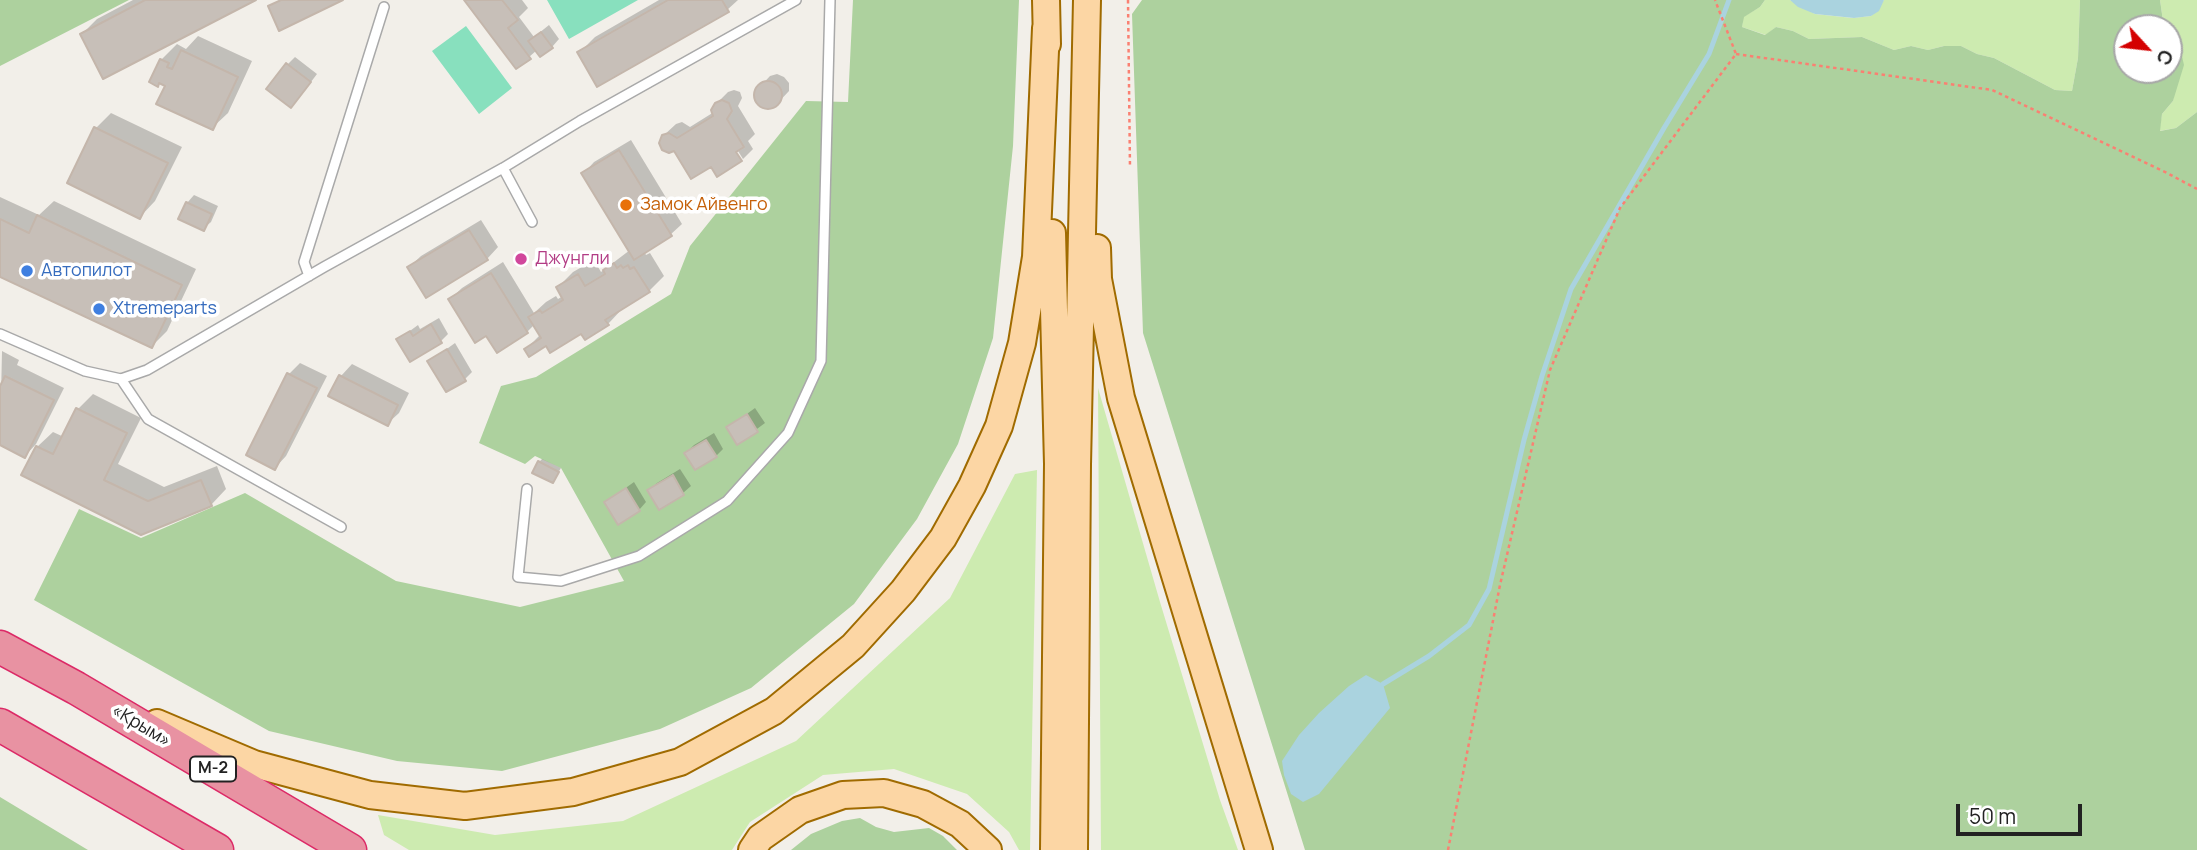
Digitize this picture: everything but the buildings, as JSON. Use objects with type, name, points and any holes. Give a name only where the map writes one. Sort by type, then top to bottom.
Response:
[{"type":"highway","name":"М-2","points":[[0,647],[76,688]]},
{"type":"highway","name":"«Крым»","points":[[76,688],[350,850]]},
{"type":"highway","points":[[0,725],[217,850]]},
{"type":"main road","points":[[1046,0],[1058,464],[1054,850]]},
{"type":"main road","points":[[1074,850],[1076,465],[1087,0]]},
{"type":"main road","points":[[76,688],[254,764],[370,795],[465,806],[572,792],[680,762],[774,711],[853,646],[903,591],[943,538],[972,486],[999,426],[1022,343],[1036,257],[1046,28]]},
{"type":"main road","points":[[1087,29],[1098,279],[1121,398],[1259,850]]},
{"type":"main road","points":[[752,850],[760,838],[800,810],[843,795],[884,793],[923,804],[951,819],[988,850]]},
{"type":"lane","points":[[0,334],[85,371],[121,379],[146,370],[796,0]]},
{"type":"lane","points":[[527,489],[518,577],[561,581],[639,556],[727,501],[788,433],[821,360],[830,0]]},
{"type":"lane","points":[[309,276],[304,262],[384,7]]},
{"type":"lane","points":[[503,168],[532,222]]},
{"type":"lane","points":[[121,379],[148,419],[341,527]]},
{"type":"path","points":[[1128,0],[1130,168]]},
{"type":"path","points":[[1715,0],[1737,54]]},
{"type":"path","points":[[1737,54],[1992,90],[2197,189]]},
{"type":"path","points":[[1448,850],[1500,585],[1550,370],[1620,208],[1737,54]]},
{"type":"green space","points":[[0,0],[129,0],[0,66]]},
{"type":"green space","points":[[547,0],[638,0],[569,39]]},
{"type":"green space","points":[[853,0],[1019,0],[1013,146],[993,338],[958,444],[917,519],[854,604],[751,688],[660,729],[502,771],[397,761],[269,731],[34,600],[79,509],[141,538],[245,493],[396,581],[520,607],[624,581],[561,468],[535,456],[525,464],[479,443],[501,386],[536,377],[671,294],[690,246],[806,101],[848,102]]},
{"type":"green space","points":[[1142,0],[1765,0],[1760,7],[1744,17],[1742,27],[1765,35],[1776,27],[1809,39],[1862,37],[1894,50],[1911,46],[1928,50],[1961,46],[1994,58],[2055,90],[2072,91],[2078,58],[2080,0],[2160,0],[2162,14],[2113,14],[2113,84],[2178,84],[2173,101],[2162,114],[2160,131],[2176,128],[2197,112],[2197,850],[1305,850],[1143,333],[1132,14]]},
{"type":"green space","points":[[1765,0],[1790,0],[1815,14],[1853,18],[1871,16],[1884,0],[2080,0],[2078,58],[2072,91],[2055,90],[1994,58],[1961,46],[1928,50],[1911,46],[1894,50],[1862,37],[1809,39],[1776,27],[1766,35],[1742,27],[1743,17],[1760,7]]},
{"type":"green space","points":[[2160,0],[2197,0],[2197,112],[2176,128],[2159,131],[2162,114],[2173,101],[2175,84],[2183,84],[2183,14],[2162,14]]},
{"type":"green space","points":[[466,26],[512,88],[479,114],[432,51]]},
{"type":"green space","points":[[1098,388],[1220,800],[1238,850],[1101,850]]},
{"type":"green space","points":[[1037,470],[1030,850],[1019,850],[1009,832],[967,794],[894,769],[823,775],[750,822],[732,850],[409,850],[384,835],[378,815],[495,835],[623,821],[796,741],[950,598],[1015,474]]},
{"type":"green space","points":[[0,797],[88,850],[0,850]]},
{"type":"green space","points":[[860,818],[876,827],[894,832],[929,828],[943,836],[957,850],[791,850],[811,834],[842,821]]},
{"type":"water","points":[[1790,0],[1884,0],[1879,11],[1871,16],[1854,18],[1815,14],[1798,7]]},
{"type":"water","points":[[1366,675],[1383,684],[1390,708],[1319,794],[1303,802],[1291,794],[1282,761],[1299,735],[1319,713],[1349,686]]},
{"type":"waterway","points":[[1383,684],[1429,656],[1469,625],[1489,589],[1524,440],[1571,289],[1709,54],[1729,0]]},
{"type":"place","name":"Замок Айвенго","points":[[626,205]]},
{"type":"place","name":"Джунгли","points":[[521,259]]},
{"type":"place","name":"Автопилот","points":[[27,271]]},
{"type":"place","name":"Xtremeparts","points":[[99,309]]}]
